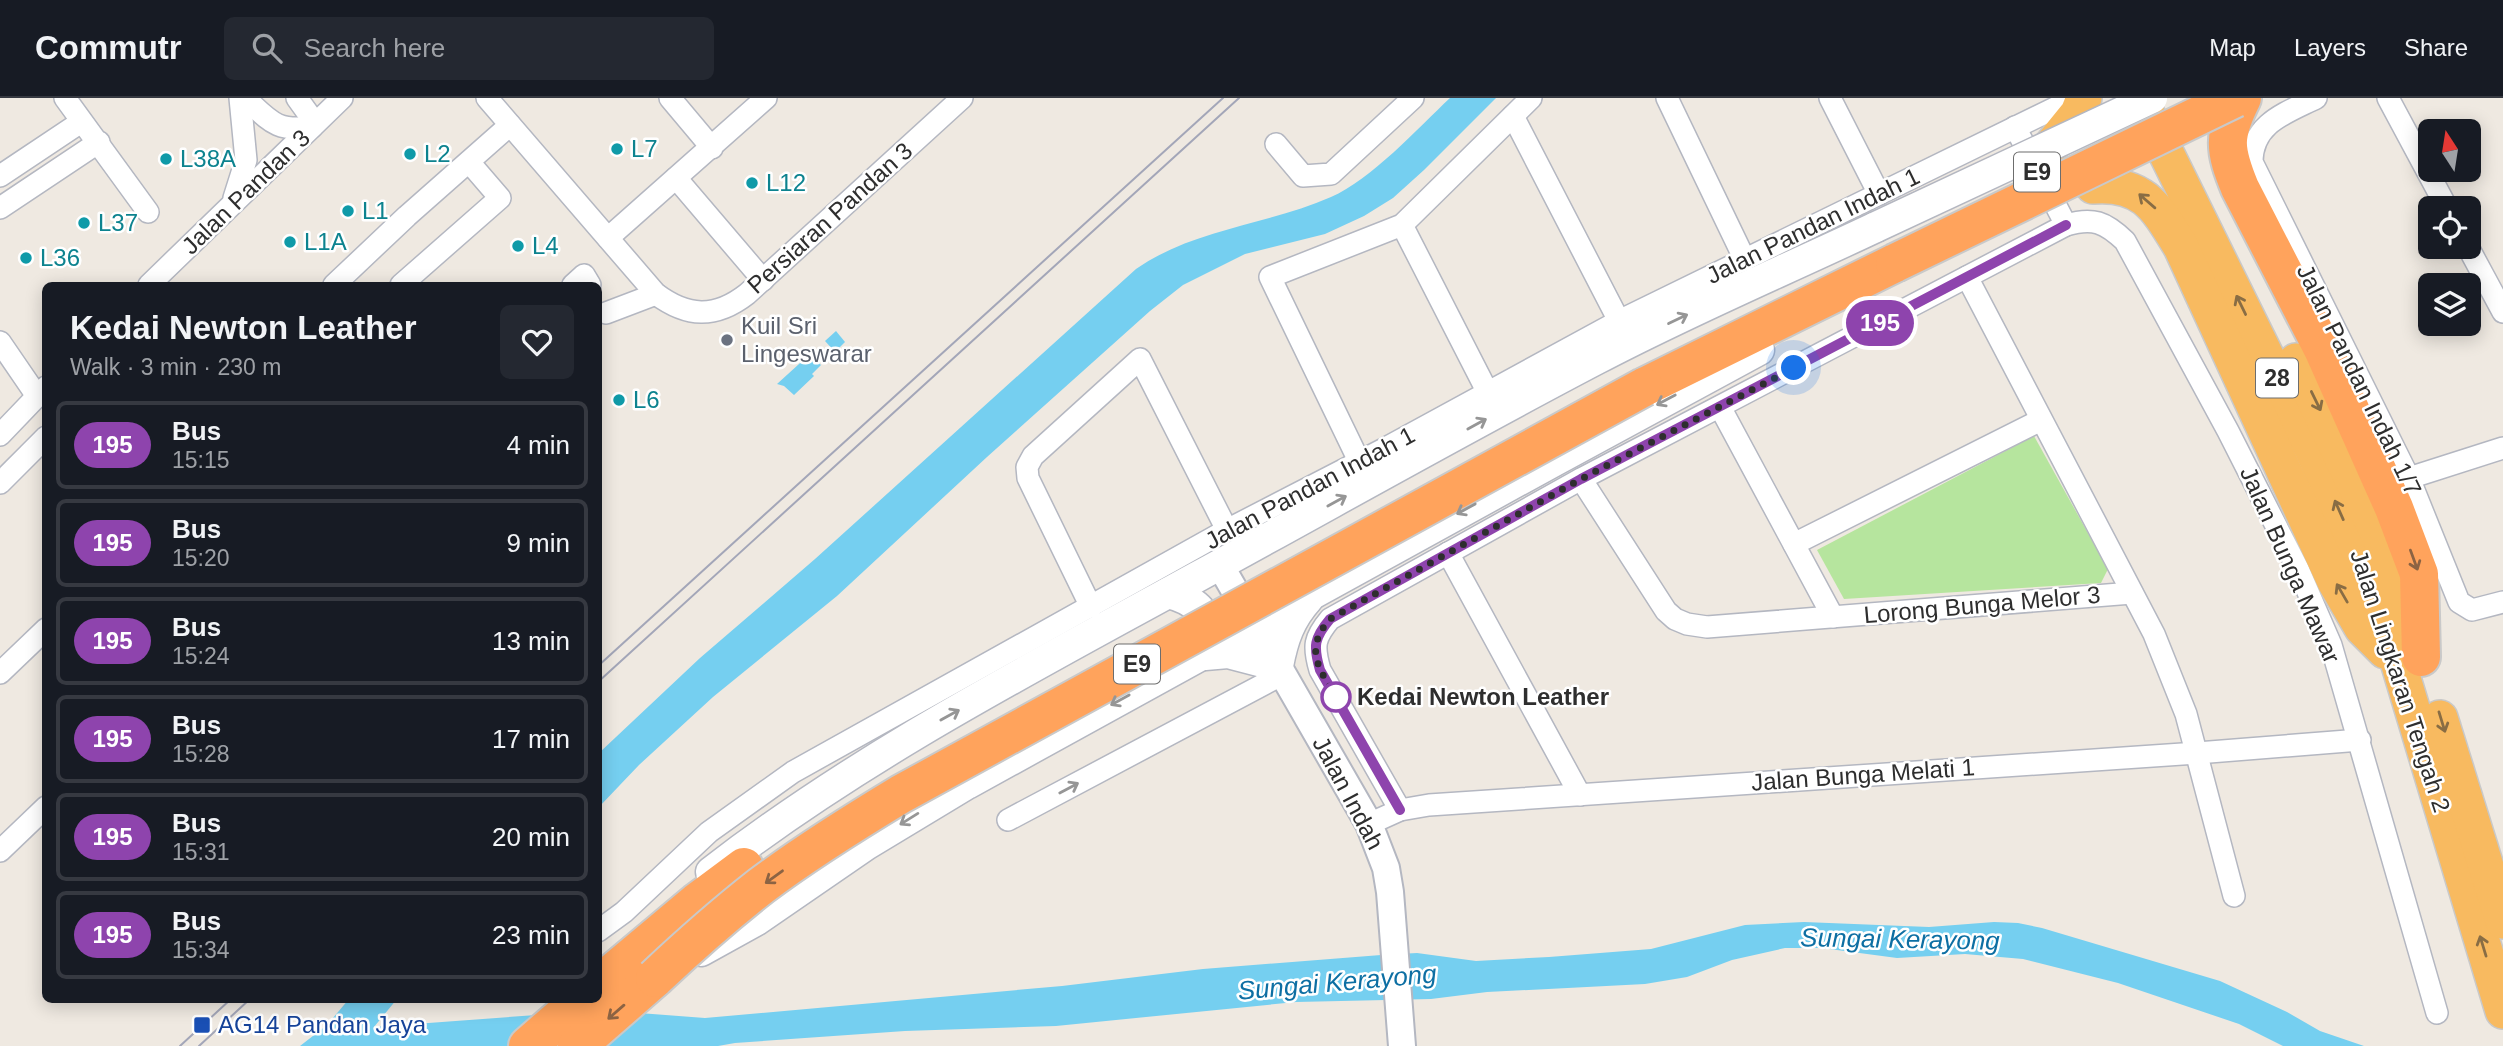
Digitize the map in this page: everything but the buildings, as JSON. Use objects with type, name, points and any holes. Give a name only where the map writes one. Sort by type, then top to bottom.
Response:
[{"type":"highway","name":"Jalan Lingkaran Tengah 2","points":[[2139,98],[2312,449],[2410,661],[2503,921]]},
{"type":"highway","name":"Jalan Lingkaran Tengah 2","points":[[2166,98],[2378,534],[2503,1011]]},
{"type":"highway","name":"E9","points":[[608,976],[744,867],[816,818],[914,759],[1639,377],[1889,254],[2188,98]]},
{"type":"highway","name":"E9","points":[[1889,254],[2123,153],[2235,98]]},
{"type":"highway","points":[[2093,186],[2114,184],[2137,193],[2160,212],[2181,247],[2335,582],[2362,628],[2410,661],[2419,575],[2394,508],[2246,175],[2230,165],[2227,147],[2230,123],[2242,98]]},
{"type":"highway","points":[[2052,145],[2078,113],[2072,102]]},
{"type":"highway","name":"E9","points":[[578,1046],[705,932],[761,887],[833,836],[901,794],[1639,377]]},
{"type":"highway","points":[[528,1046],[577,1003]]},
{"type":"main road","points":[[655,978],[757,920],[866,845],[926,808],[1712,375],[1810,324],[1889,254],[2052,145],[2152,98]]},
{"type":"main road","points":[[608,976],[689,888],[913,721],[1168,593],[1279,533],[1390,459],[1719,299],[1889,254],[2093,186],[2123,153]]},
{"type":"main road","points":[[1279,533],[1276,554],[1285,575],[1303,590],[1314,593]]},
{"type":"main road","points":[[1168,593],[1193,602],[1207,620],[1210,632],[1208,645],[1201,656]]},
{"type":"main road","points":[[1201,656],[1228,653],[1281,670],[1283,640],[1291,621],[1314,593]]},
{"type":"street","points":[[65,98],[148,212]]},
{"type":"street","points":[[243,98],[279,126],[292,129],[314,125],[297,98]]},
{"type":"street","points":[[243,98],[285,153]]},
{"type":"street","points":[[230,206],[242,179],[246,160],[243,98]]},
{"type":"street","name":"Jalan Pandan 3","points":[[152,282],[342,98]]},
{"type":"street","name":"Persiaran Pandan 3","points":[[487,98],[656,294],[681,309],[694,312],[723,309],[736,303],[962,98]]},
{"type":"street","points":[[670,98],[712,148]]},
{"type":"street","points":[[608,238],[766,98]]},
{"type":"street","points":[[1276,144],[1303,176],[1331,174],[1412,98]]},
{"type":"street","points":[[1359,461],[1270,277],[1402,225],[1531,98]]},
{"type":"street","points":[[1667,98],[1745,260]]},
{"type":"street","points":[[1830,98],[1879,194]]},
{"type":"street","points":[[2246,175],[2257,135],[2293,103],[2316,98]]},
{"type":"street","points":[[2388,98],[2441,196]]},
{"type":"street","name":"Jalan Pandan Indah 1","points":[[602,928],[624,912],[709,832],[793,772],[913,721],[1091,607],[1227,530],[1359,461],[1390,459],[1488,393],[1619,321],[2015,127],[2072,102]]},
{"type":"street","points":[[1513,116],[1619,321]]},
{"type":"street","points":[[0,175],[81,122]]},
{"type":"street","points":[[337,282],[510,125]]},
{"type":"street","points":[[1400,810],[1320,670],[1315,653],[1318,632],[1330,619],[1581,479],[2066,225],[2015,127]]},
{"type":"street","points":[[0,208],[99,142]]},
{"type":"street","points":[[404,282],[500,198],[469,162]]},
{"type":"street","name":"Jalan Pandan Indah 1/7","points":[[2246,175],[2409,478],[2459,602],[2472,610],[2503,602]]},
{"type":"street","points":[[676,178],[763,280]]},
{"type":"street","name":"Jalan Bunga Mawar","points":[[2066,225],[2083,220],[2099,222],[2125,241],[2228,431],[2298,569],[2331,646],[2437,1013]]},
{"type":"street","points":[[1402,225],[1488,393]]},
{"type":"street","points":[[2478,259],[2496,282],[2503,312]]},
{"type":"street","points":[[1968,277],[2040,420],[2154,634],[2197,753],[2234,896]]},
{"type":"street","points":[[602,311],[656,294]]},
{"type":"street","points":[[0,342],[41,391],[0,435]]},
{"type":"street","points":[[1091,607],[1028,478],[1027,467],[1033,456],[1140,359],[1227,530]]},
{"type":"street","points":[[1720,407],[1833,617]]},
{"type":"street","points":[[1794,544],[2040,420]]},
{"type":"street","points":[[0,483],[42,440]]},
{"type":"street","points":[[2409,478],[2503,448]]},
{"type":"street","name":"Lorong Bunga Melor 3","points":[[1581,479],[1657,600],[1675,619],[1687,624],[1707,627],[2132,593]]},
{"type":"street","points":[[1448,553],[1580,794]]},
{"type":"street","name":"Jalan Indah","points":[[1220,565],[1369,824],[1385,868],[1402,1046]]},
{"type":"street","points":[[0,673],[42,633]]},
{"type":"street","points":[[1009,820],[1281,670]]},
{"type":"street","name":"Jalan Bunga Melati 1","points":[[1369,824],[1400,810],[1429,805],[2360,740]]},
{"type":"street","points":[[0,851],[42,811]]},
{"type":"green space","points":[[2034,436],[2108,569],[2101,583],[1844,599],[1817,550]]},
{"type":"water","points":[[1450,98],[1496,98],[1393,198],[1364,216],[1325,234],[1245,254],[1183,285],[1150,311],[837,596],[713,697],[639,765],[602,804],[602,750],[700,658],[815,559],[1136,269],[1158,256],[1206,236],[1331,197],[1362,179]]},
{"type":"water","points":[[836,331],[845,342],[835,352],[825,341]]},
{"type":"water","points":[[810,354],[821,365],[812,374],[814,376],[794,395],[784,386],[777,384]]},
{"type":"water","name":"Sungai Kerayong","points":[[1804,922],[1929,927],[2018,923],[2220,981],[2287,1012],[2320,1031],[2364,1046],[2283,1046],[2239,1024],[2118,983],[2023,959],[1965,954],[1897,958],[1822,948],[1785,948],[1732,960],[1687,977],[1645,984],[1487,992],[1431,999],[1296,1002],[1056,1026],[905,1031],[718,1046],[300,1046],[327,1025],[346,1003],[394,1003],[374,1027],[550,1014],[626,1012],[705,1018],[1062,986],[1203,969],[1381,955],[1417,953],[1476,961],[1651,949],[1745,925]]},
{"type":"tram line","points":[[602,662],[1223,98]]},
{"type":"tram line","points":[[602,678],[1239,98]]},
{"type":"tram line","points":[[180,1046],[227,1003]]},
{"type":"tram line","points":[[199,1046],[246,1003]]},
{"type":"bus line","name":"195","points":[[1400,810],[1320,670],[1315,653],[1318,632],[1330,619],[1581,479],[2066,225]]},
{"type":"place","name":"L7","points":[[617,149]]},
{"type":"place","name":"L2","points":[[410,154]]},
{"type":"place","name":"L38A","points":[[166,159]]},
{"type":"place","name":"L12","points":[[752,183]]},
{"type":"place","name":"L1","points":[[348,211]]},
{"type":"place","name":"L37","points":[[84,223]]},
{"type":"place","name":"L1A","points":[[290,242]]},
{"type":"place","name":"L4","points":[[518,246]]},
{"type":"place","name":"L36","points":[[26,258]]},
{"type":"place","name":"Kuil Sri Lingeswarar","points":[[727,340]]},
{"type":"place","name":"L6","points":[[619,400]]},
{"type":"place","name":"Kedai Newton Leather","points":[[1336,697]]},
{"type":"place","name":"AG14 Pandan Jaya","points":[[202,1025]]},
{"type":"route","points":[[1336,697],[1320,670],[1315,653],[1318,632],[1330,619],[1581,479],[1794,368]]}]
